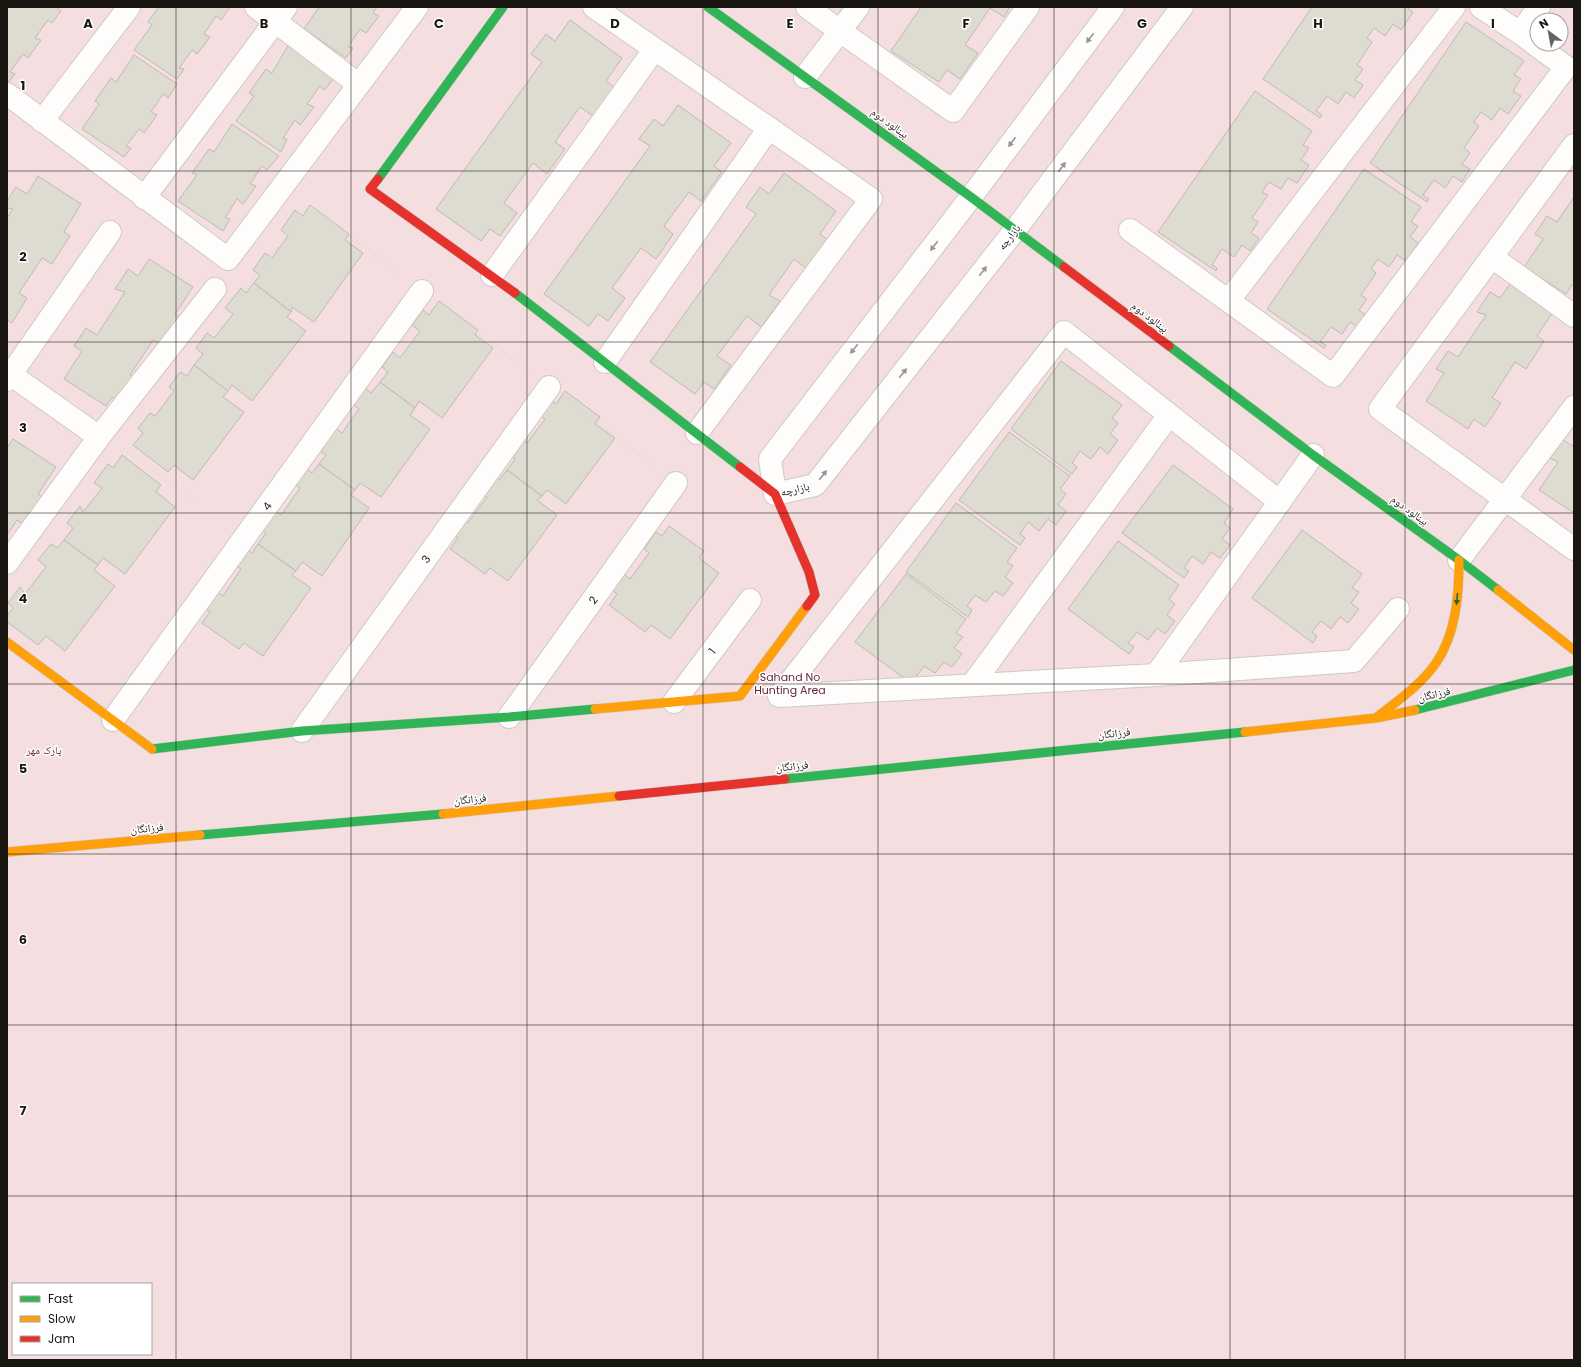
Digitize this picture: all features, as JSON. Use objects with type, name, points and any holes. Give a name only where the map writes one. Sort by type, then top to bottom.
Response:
[{"type":"street","points":[[42,121],[129,7]]},
{"type":"street","points":[[256,7],[281,14],[358,84]]},
{"type":"street","points":[[7,94],[144,198],[228,259],[417,7]]},
{"type":"street","points":[[7,642],[152,749],[302,731],[509,717],[740,696],[815,595],[809,572],[775,494],[492,275],[370,189],[503,7]]},
{"type":"street","points":[[594,7],[871,199],[697,433]]},
{"type":"street","name":"بینالود دوم","points":[[708,7],[971,197],[1314,455],[1458,560],[1574,650]]},
{"type":"street","points":[[807,7],[953,111],[1028,7]]},
{"type":"street","points":[[805,77],[858,7]]},
{"type":"street","name":"بازارچه","points":[[1114,7],[770,460],[775,494],[815,485],[1015,230],[1182,7]]},
{"type":"street","points":[[1229,300],[1454,7]]},
{"type":"street","points":[[1130,230],[1333,376],[1566,67],[1520,33],[1481,7]]},
{"type":"street","points":[[1520,33],[1539,7]]},
{"type":"street","points":[[144,198],[281,14]]},
{"type":"street","points":[[492,275],[654,50]]},
{"type":"street","points":[[606,362],[769,128]]},
{"type":"street","points":[[1574,145],[1380,409],[1574,549]]},
{"type":"street","points":[[99,437],[8,376],[110,232]]},
{"type":"street","points":[[1492,258],[1574,316]]},
{"type":"street","points":[[7,562],[99,437],[215,289]]},
{"type":"street","name":"4","points":[[113,720],[422,291]]},
{"type":"street","points":[[1280,502],[1064,332],[779,696],[1156,675],[1354,661],[1398,609]]},
{"type":"street","name":"3","points":[[302,731],[549,386]]},
{"type":"street","points":[[1376,718],[1427,674],[1447,644],[1456,607],[1458,560],[1574,407]]},
{"type":"street","points":[[972,685],[1169,415]]},
{"type":"street","points":[[1156,675],[1314,455]]},
{"type":"street","name":"2","points":[[509,717],[676,483]]},
{"type":"street","name":"1","points":[[674,702],[750,600]]},
{"type":"street","name":"فرزانگان","points":[[7,852],[415,816],[1376,718],[1444,704],[1574,670]]},
{"type":"path","points":[[243,293],[310,205],[676,483]]},
{"type":"path","points":[[119,455],[129,443]]},
{"type":"path","points":[[124,449],[192,500]]},
{"type":"path","points":[[7,603],[21,585]]},
{"type":"green space","name":"Sahand No Hunting Area","points":[[7,7],[1574,7],[1574,1360],[7,1360]]},
{"type":"building","points":[[7,7],[56,7],[61,11],[52,23],[48,20],[35,38],[41,40],[28,58],[23,54],[10,72],[15,74],[8,83],[7,83]]},
{"type":"building","points":[[159,7],[230,7],[221,20],[216,16],[204,34],[210,37],[197,54],[192,50],[179,68],[184,69],[177,79],[134,50],[152,25],[148,22]]},
{"type":"building","points":[[319,7],[377,7],[373,13],[379,16],[366,33],[360,29],[348,47],[353,48],[346,58],[304,29]]},
{"type":"building","points":[[921,7],[1010,7],[1004,17],[990,8],[965,45],[978,53],[960,79],[947,70],[939,82],[891,51]]},
{"type":"building","points":[[1312,7],[1406,7],[1413,12],[1401,30],[1393,24],[1385,36],[1374,28],[1367,38],[1372,42],[1357,65],[1363,69],[1355,80],[1363,85],[1354,98],[1346,92],[1338,104],[1327,96],[1316,111],[1322,115],[1320,118],[1263,79]]},
{"type":"building","points":[[570,20],[622,58],[606,81],[614,87],[593,116],[580,107],[555,142],[565,149],[547,174],[533,163],[504,203],[517,213],[500,236],[490,229],[481,241],[436,209],[542,62],[531,54],[546,34],[555,41]]},
{"type":"building","points":[[1466,22],[1524,61],[1514,75],[1521,79],[1513,91],[1521,96],[1508,114],[1500,108],[1492,120],[1481,112],[1474,122],[1479,126],[1464,148],[1470,153],[1462,164],[1470,169],[1462,182],[1453,176],[1445,188],[1434,180],[1423,195],[1429,199],[1427,202],[1370,163]]},
{"type":"building","points":[[289,44],[336,76],[324,90],[320,86],[307,104],[314,107],[300,125],[295,120],[283,138],[287,139],[281,152],[236,121],[254,96],[249,93],[266,69],[272,73]]},
{"type":"building","points":[[134,55],[177,84],[168,98],[163,94],[151,112],[157,115],[144,133],[139,129],[126,146],[131,148],[124,157],[82,129],[99,104],[95,101],[111,78],[116,82]]},
{"type":"building","points":[[1255,91],[1312,131],[1303,145],[1309,148],[1301,160],[1309,165],[1297,183],[1288,178],[1281,189],[1269,182],[1262,192],[1268,195],[1252,218],[1258,222],[1251,233],[1259,238],[1250,251],[1242,245],[1234,257],[1222,249],[1212,265],[1217,268],[1216,271],[1158,232]]},
{"type":"building","points":[[678,105],[731,143],[714,166],[722,172],[701,201],[689,192],[664,226],[673,234],[656,259],[641,248],[612,288],[625,298],[608,321],[598,314],[589,326],[544,294],[650,146],[639,139],[654,119],[663,126]]},
{"type":"building","points":[[232,124],[279,156],[267,170],[262,166],[250,184],[256,186],[243,204],[237,199],[225,218],[230,219],[223,231],[178,201],[197,175],[192,173],[209,149],[214,152]]},
{"type":"building","points":[[1364,169],[1421,207],[1411,222],[1418,226],[1410,237],[1418,243],[1406,261],[1397,255],[1389,267],[1378,259],[1371,269],[1376,273],[1361,295],[1367,299],[1359,310],[1367,316],[1359,328],[1350,322],[1342,334],[1331,327],[1320,342],[1326,345],[1324,348],[1267,309]]},
{"type":"building","points":[[784,173],[836,211],[820,234],[828,240],[807,269],[794,259],[769,295],[780,301],[761,327],[747,316],[717,356],[731,365],[714,389],[704,382],[695,394],[650,362],[756,214],[746,207],[760,187],[769,194]]},
{"type":"building","points":[[38,176],[81,204],[64,232],[70,236],[52,264],[42,258],[19,293],[27,298],[12,323],[7,320],[7,218],[13,209],[7,208],[7,201],[16,187],[27,194]]},
{"type":"building","points":[[1574,197],[1574,286],[1572,285],[1566,294],[1524,267],[1543,239],[1535,234],[1547,216],[1557,222]]},
{"type":"building","points":[[310,205],[349,234],[345,240],[363,253],[314,322],[292,307],[291,312],[254,283],[260,275],[253,270],[265,253],[272,258],[288,236],[281,230],[295,210],[303,216]]},
{"type":"building","points":[[149,259],[193,287],[175,314],[182,319],[163,347],[153,340],[130,375],[138,381],[123,404],[112,397],[106,406],[64,379],[82,351],[74,346],[86,328],[97,335],[125,292],[115,289],[128,269],[138,276]]},
{"type":"building","points":[[1512,281],[1555,309],[1537,336],[1544,341],[1526,369],[1515,362],[1492,398],[1501,403],[1485,427],[1474,419],[1468,429],[1426,401],[1444,373],[1436,369],[1448,351],[1458,357],[1486,315],[1477,312],[1490,292],[1500,298]]},
{"type":"building","points":[[254,283],[291,312],[287,317],[306,331],[252,401],[232,385],[228,391],[194,365],[203,354],[196,348],[207,333],[214,338],[233,314],[225,308],[241,288],[246,293]]},
{"type":"building","points":[[439,301],[478,330],[475,335],[493,348],[442,418],[419,401],[415,408],[380,382],[388,372],[382,367],[393,352],[400,358],[420,331],[412,325],[423,310],[429,315]]},
{"type":"building","points":[[1061,361],[1122,405],[1112,418],[1118,423],[1110,434],[1118,440],[1108,454],[1100,447],[1091,459],[1080,451],[1072,463],[1077,467],[1072,474],[1011,429]]},
{"type":"building","points":[[194,365],[228,391],[223,397],[244,412],[193,480],[174,465],[168,472],[133,445],[143,433],[138,428],[150,413],[155,416],[174,391],[169,387],[180,372],[187,376]]},
{"type":"building","points":[[380,382],[415,408],[410,415],[430,429],[381,497],[360,483],[355,490],[319,464],[326,455],[318,450],[334,427],[342,433],[359,409],[352,404],[364,387],[371,393]]},
{"type":"building","points":[[565,391],[600,417],[595,424],[615,438],[566,504],[547,490],[542,496],[507,470],[515,459],[509,455],[521,438],[527,443],[545,419],[538,414],[549,399],[556,404]]},
{"type":"building","points":[[1009,432],[1070,476],[1060,489],[1066,494],[1058,505],[1066,511],[1056,525],[1048,519],[1039,531],[1028,522],[1020,534],[1025,538],[1020,545],[959,500]]},
{"type":"building","points":[[13,439],[56,467],[38,494],[45,499],[27,527],[17,520],[7,535],[7,448]]},
{"type":"building","points":[[1562,439],[1572,446],[1574,443],[1574,513],[1539,490],[1558,462],[1550,458]]},
{"type":"building","points":[[122,455],[161,485],[156,492],[175,507],[125,574],[103,558],[98,565],[64,540],[73,528],[67,523],[80,506],[83,512],[102,488],[94,483],[108,464],[113,468]]},
{"type":"building","points":[[319,464],[355,490],[351,495],[369,508],[322,576],[302,562],[296,571],[258,544],[266,533],[260,529],[274,510],[281,515],[300,488],[295,484],[306,468],[312,473]]},
{"type":"building","points":[[1173,465],[1233,509],[1224,523],[1230,528],[1222,539],[1230,545],[1220,558],[1211,552],[1203,564],[1192,556],[1184,568],[1189,571],[1184,578],[1122,533]]},
{"type":"building","points":[[507,470],[542,496],[537,500],[557,515],[508,581],[490,568],[485,574],[450,549],[458,538],[452,534],[463,519],[468,523],[487,497],[481,493],[494,476],[499,480]]},
{"type":"building","points":[[956,503],[1017,548],[1007,562],[1013,566],[1005,577],[1013,583],[1003,596],[995,591],[986,602],[975,595],[967,606],[972,610],[968,617],[906,572]]},
{"type":"building","points":[[669,526],[704,551],[699,558],[719,573],[670,639],[651,625],[645,632],[609,605],[617,594],[612,590],[624,574],[630,579],[649,553],[644,549],[656,532],[662,536]]},
{"type":"building","points":[[1302,530],[1362,574],[1352,588],[1359,592],[1351,603],[1359,609],[1348,623],[1340,617],[1331,629],[1321,621],[1312,632],[1317,636],[1313,643],[1252,598]]},
{"type":"building","points":[[64,540],[98,565],[94,570],[115,586],[65,651],[46,636],[38,645],[7,622],[7,616],[13,608],[8,603],[20,587],[25,594],[46,567],[38,560],[51,544],[57,548]]},
{"type":"building","points":[[1118,541],[1179,585],[1169,599],[1175,604],[1167,615],[1175,621],[1165,634],[1157,628],[1148,640],[1137,632],[1128,643],[1134,647],[1129,654],[1068,609]]},
{"type":"building","points":[[258,544],[296,571],[292,575],[311,588],[263,656],[244,643],[239,649],[202,623],[210,612],[205,608],[216,591],[223,596],[241,569],[235,565],[247,549],[252,553]]},
{"type":"building","points":[[906,574],[966,619],[956,633],[963,637],[954,648],[962,654],[952,667],[944,662],[935,673],[924,666],[916,677],[921,681],[916,687],[855,642]]},
{"type":"traffic: fast","points":[[378,179],[503,7]]},
{"type":"traffic: fast","points":[[708,7],[971,197],[1064,267]]},
{"type":"traffic: fast","points":[[515,293],[740,467]]},
{"type":"traffic: fast","points":[[1169,346],[1313,455],[1459,560],[1498,590]]},
{"type":"traffic: fast","points":[[1415,710],[1574,670]]},
{"type":"traffic: fast","points":[[152,749],[302,731],[509,717],[595,709]]},
{"type":"traffic: fast","points":[[785,779],[1245,732]]},
{"type":"traffic: fast","points":[[200,835],[443,814]]},
{"type":"traffic: slow","points":[[1377,717],[1423,678],[1430,671],[1443,652],[1455,614],[1459,560]]},
{"type":"traffic: slow","points":[[1498,590],[1574,650]]},
{"type":"traffic: slow","points":[[595,709],[740,696],[807,606]]},
{"type":"traffic: slow","points":[[7,642],[152,749]]},
{"type":"traffic: slow","points":[[1245,732],[1376,718],[1415,710]]},
{"type":"traffic: slow","points":[[443,814],[619,796]]},
{"type":"traffic: slow","points":[[7,852],[200,835]]},
{"type":"traffic: jam","points":[[378,179],[370,189],[515,293]]},
{"type":"traffic: jam","points":[[1064,267],[1169,346]]},
{"type":"traffic: jam","points":[[740,467],[775,494],[809,572],[815,595],[807,606]]},
{"type":"traffic: jam","points":[[619,796],[785,779]]},
{"type":"park label","name":"پارک مهر","points":[[44,750]]}]
